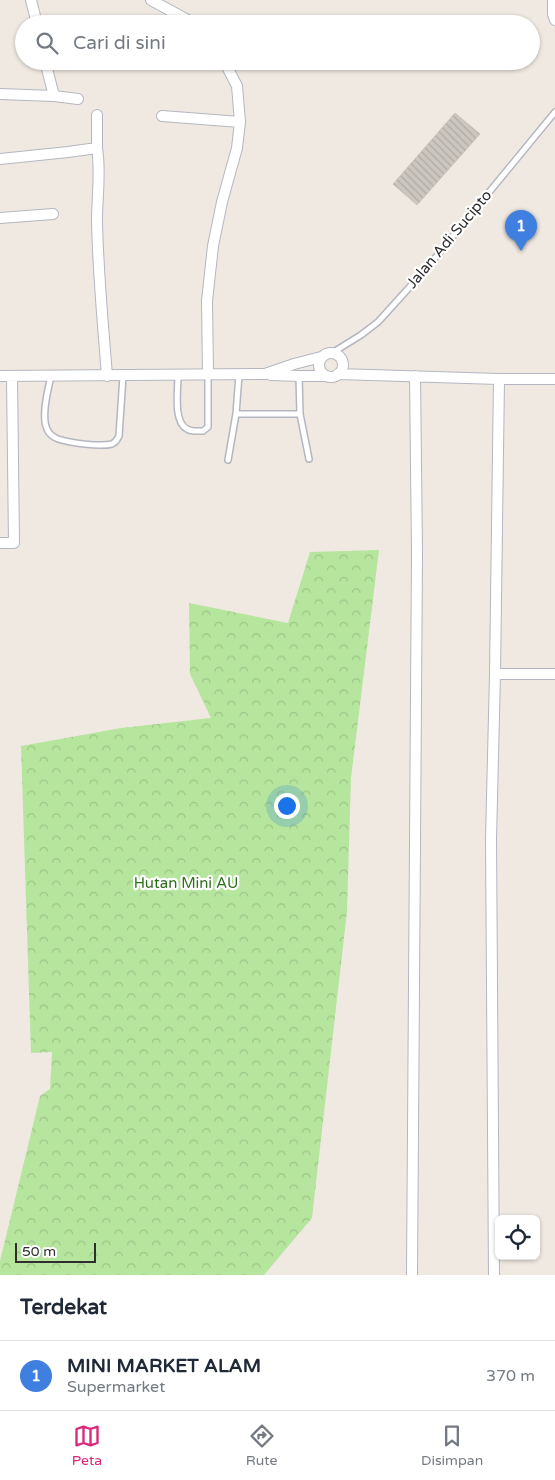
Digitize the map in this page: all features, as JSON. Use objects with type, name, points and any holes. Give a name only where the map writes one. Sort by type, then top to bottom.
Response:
[{"type":"street","points":[[31,0],[35,15]]},
{"type":"street","points":[[151,0],[178,15]]},
{"type":"street","points":[[553,0],[555,20]]},
{"type":"street","points":[[48,70],[54,96]]},
{"type":"street","points":[[208,375],[207,301],[213,246],[222,202],[238,148],[240,122],[237,86],[229,70]]},
{"type":"street","points":[[0,94],[78,99]]},
{"type":"street","points":[[97,114],[99,283],[107,376]]},
{"type":"street","points":[[162,116],[240,122]]},
{"type":"street","points":[[0,159],[98,148]]},
{"type":"street","points":[[0,218],[53,214]]},
{"type":"street","points":[[265,374],[332,353],[342,359],[342,367],[338,374]]},
{"type":"street","points":[[321,357],[319,368],[327,376]]},
{"type":"street","points":[[0,376],[265,374],[333,376],[338,374],[555,379]]},
{"type":"street","points":[[0,543],[14,543],[12,376]]},
{"type":"street","points":[[412,1275],[417,563],[415,376]]},
{"type":"street","points":[[494,1275],[491,839],[498,379]]},
{"type":"street","points":[[495,674],[555,674]]},
{"type":"lane","name":"Jalan Adi Sucipto","points":[[332,353],[378,322],[426,269],[555,112]]},
{"type":"lane","points":[[178,376],[177,409],[180,422],[187,430],[203,432],[208,427],[208,375]]},
{"type":"lane","points":[[228,460],[240,375]]},
{"type":"lane","points":[[51,376],[44,417],[46,428],[50,434],[58,439],[99,446],[112,444],[117,441],[119,436],[123,376]]},
{"type":"lane","points":[[299,376],[300,414],[309,459]]},
{"type":"lane","points":[[236,414],[300,414]]},
{"type":"green space","name":"Hutan Mini AU","points":[[379,550],[351,778],[347,911],[312,1218],[264,1275],[0,1275],[0,1261],[40,1096],[50,1089],[52,1052],[31,1053],[21,746],[121,728],[211,718],[190,674],[189,603],[288,623],[310,552]]},
{"type":"building","points":[[455,113],[480,134],[417,205],[393,184]]},
{"type":"place","name":"MINI MARKET ALAM","points":[[521,251]]}]
